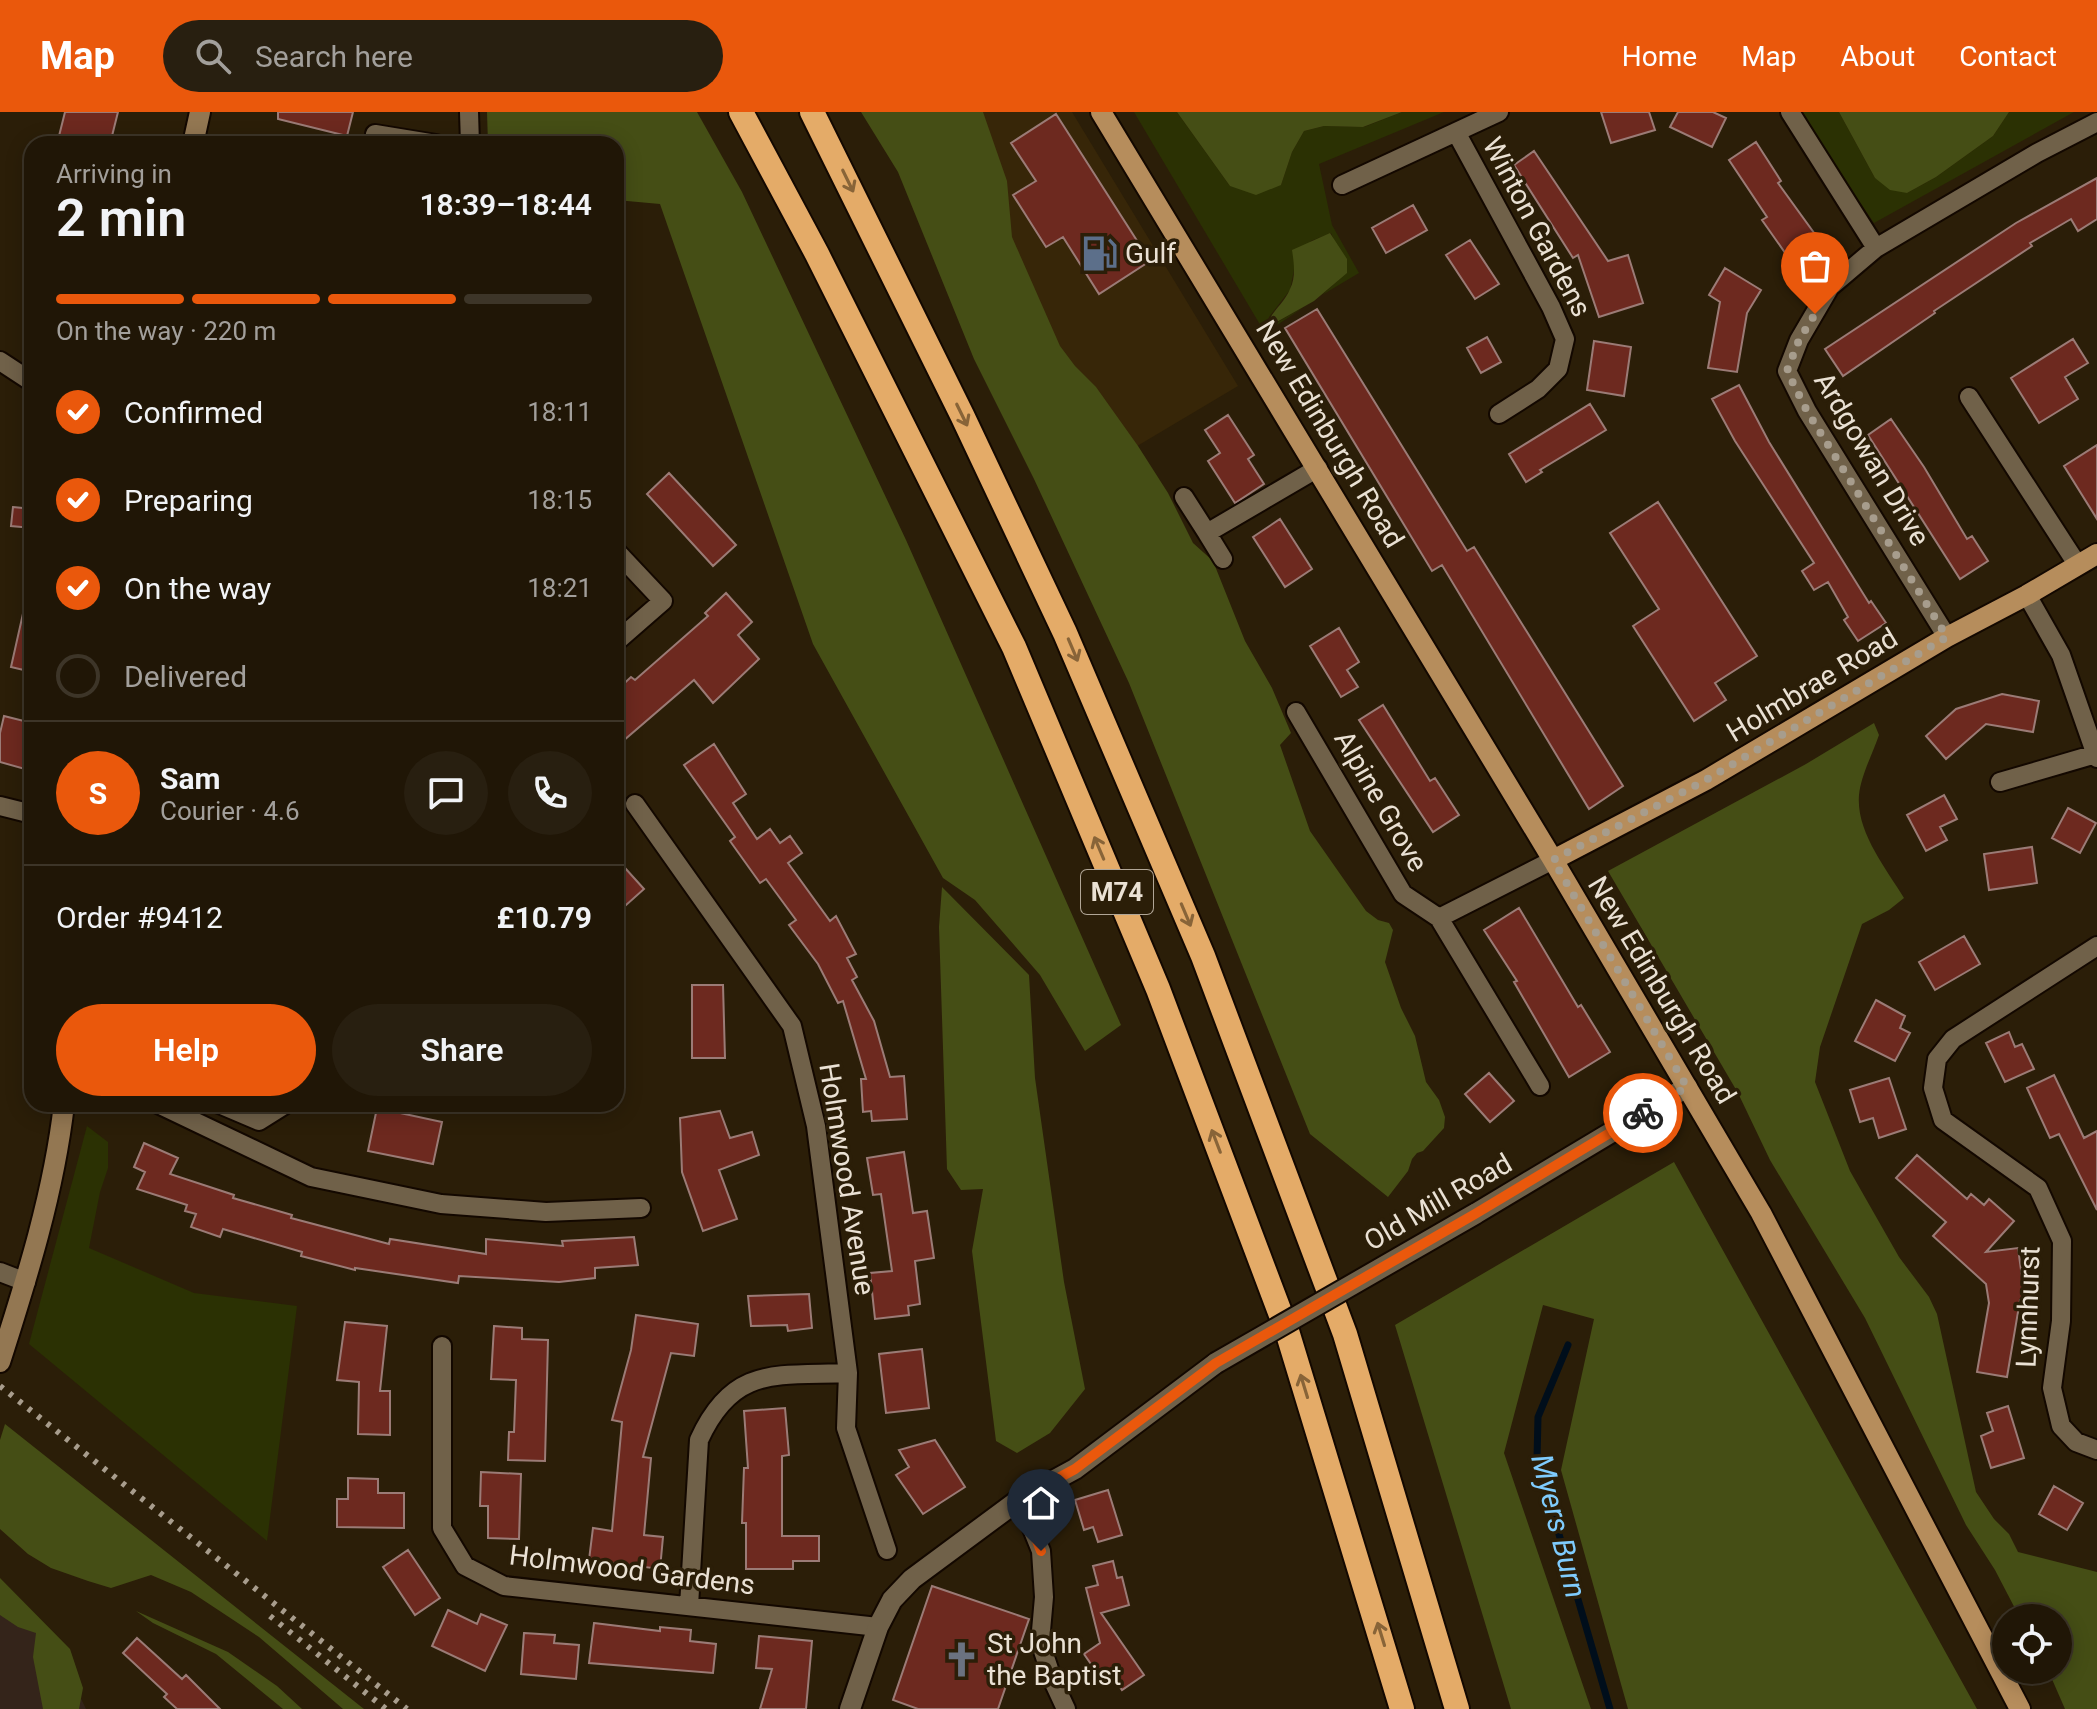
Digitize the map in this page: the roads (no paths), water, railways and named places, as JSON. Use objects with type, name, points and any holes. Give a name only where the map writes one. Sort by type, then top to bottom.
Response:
[{"type":"highway","name":"M74","points":[[741,112],[817,254],[1014,647],[1158,989],[1287,1331],[1402,1709]]},
{"type":"highway","name":"M74","points":[[812,112],[949,387],[1065,633],[1203,956],[1345,1334],[1457,1709]]},
{"type":"main road","points":[[195,136],[200,112]]},
{"type":"main road","name":"New Edinburgh Road","points":[[1101,112],[1553,860],[1761,1213],[2020,1709]]},
{"type":"main road","name":"Holmbrae Road","points":[[1553,860],[1706,780],[1947,637],[2097,554]]},
{"type":"main road","points":[[0,1362],[26,1282],[59,1143],[63,1112]]},
{"type":"street","points":[[469,112],[470,136]]},
{"type":"street","points":[[1342,185],[1499,112]]},
{"type":"street","points":[[1790,112],[1876,248]]},
{"type":"street","name":"Ardgowan Drive","points":[[1947,637],[1807,411],[1787,371],[1799,340],[1830,287],[1876,248],[2037,153],[2097,122]]},
{"type":"street","name":"Winton Gardens","points":[[1456,132],[1551,307],[1565,339],[1558,369],[1538,389],[1499,414]]},
{"type":"street","points":[[375,134],[387,136]]},
{"type":"street","points":[[0,361],[24,377]]},
{"type":"street","points":[[1969,397],[2077,564]]},
{"type":"street","points":[[1207,533],[1318,468]]},
{"type":"street","points":[[1184,497],[1223,559]]},
{"type":"street","points":[[624,560],[663,601],[624,635]]},
{"type":"street","points":[[2000,782],[2096,756],[2061,655],[2027,595]]},
{"type":"street","name":"Alpine Grove","points":[[1296,712],[1403,894],[1439,918]]},
{"type":"street","name":"Holmwood Avenue","points":[[635,804],[792,1026],[816,1126],[848,1373],[846,1428],[887,1550]]},
{"type":"street","points":[[0,806],[24,812]]},
{"type":"street","points":[[1540,1086],[1439,918],[1553,860]]},
{"type":"street","name":"Lynnhurst","points":[[2097,946],[1953,1039],[1937,1059],[1933,1088],[1943,1120],[2038,1188],[2062,1241],[2061,1321],[2052,1388],[2061,1426],[2076,1442],[2097,1450]]},
{"type":"street","name":"Old Mill Road","points":[[850,1709],[878,1627],[892,1600],[912,1579],[1020,1499],[1075,1469],[1216,1363],[1687,1087]]},
{"type":"street","points":[[175,1112],[311,1177],[441,1204],[546,1212],[641,1208]]},
{"type":"street","points":[[238,1112],[259,1121],[273,1112]]},
{"type":"street","points":[[0,1272],[26,1282]]},
{"type":"street","name":"Holmwood Gardens","points":[[442,1346],[442,1528],[465,1566],[504,1586],[878,1627]]},
{"type":"street","points":[[689,1606],[699,1440],[723,1399],[744,1384],[763,1377],[848,1373]]},
{"type":"street","points":[[1020,1499],[1041,1551],[1044,1597],[1040,1642],[1066,1709]]},
{"type":"waterway","name":"Myers Burn","points":[[1568,1345],[1538,1417],[1537,1459],[1610,1709]]},
{"type":"railway","points":[[0,1386],[407,1709]]},
{"type":"railway","points":[[270,1616],[386,1709]]},
{"type":"place","name":"Gulf","points":[[1099,253]]},
{"type":"place","name":"St John the Baptist","points":[[961,1659]]}]
